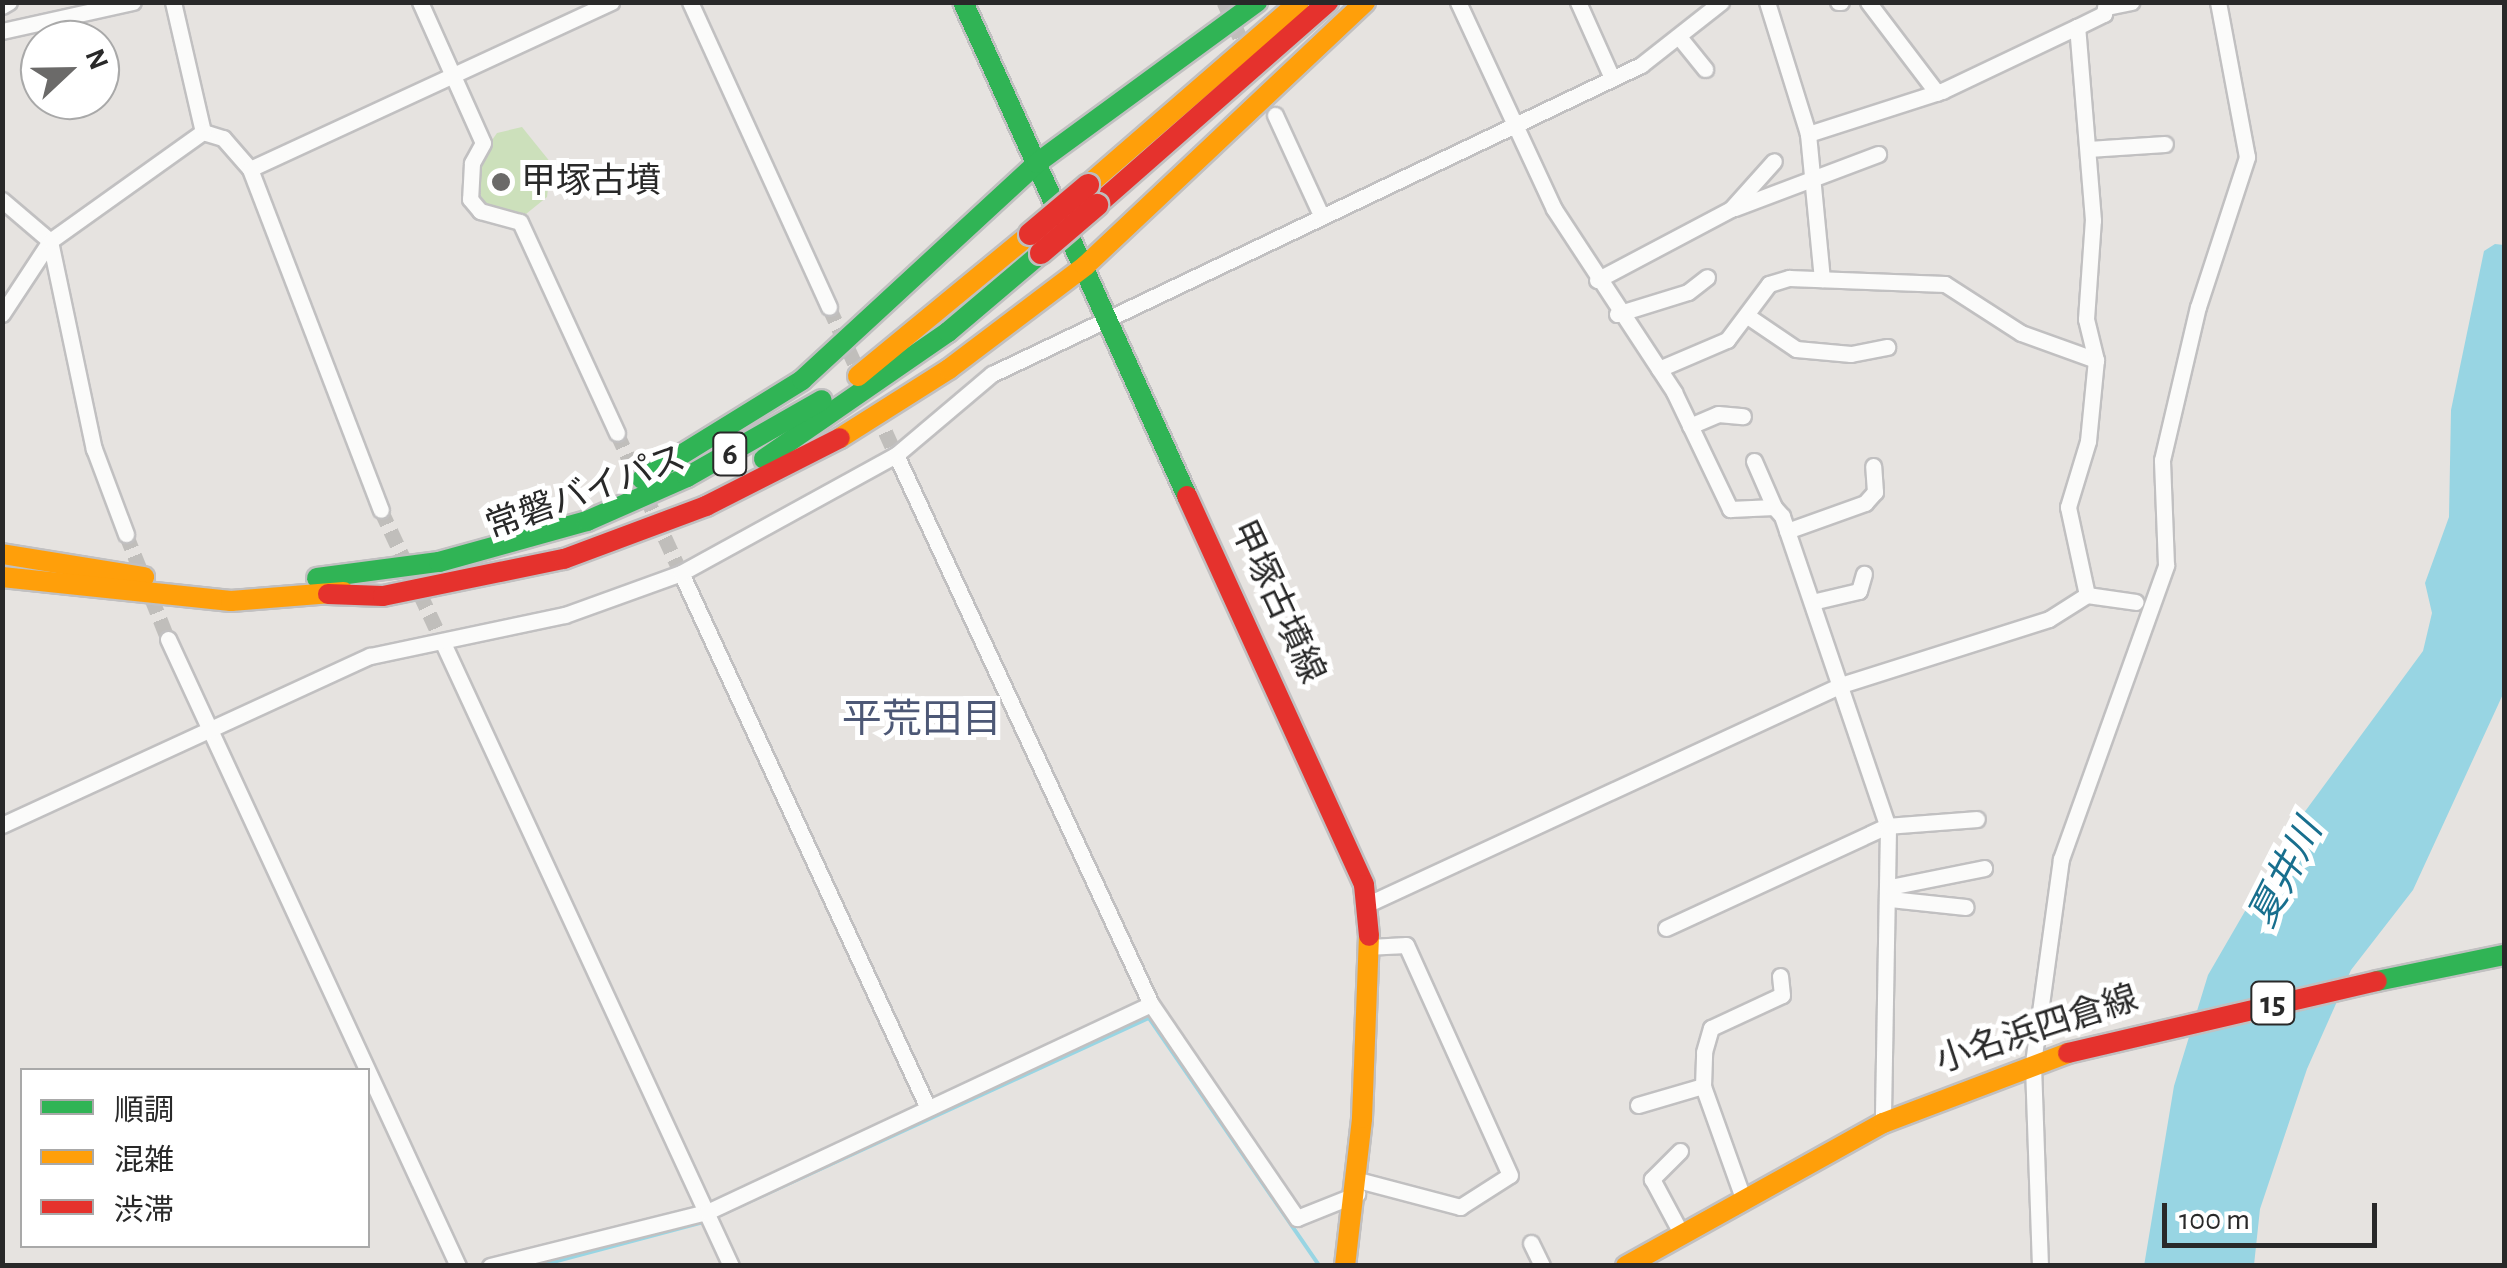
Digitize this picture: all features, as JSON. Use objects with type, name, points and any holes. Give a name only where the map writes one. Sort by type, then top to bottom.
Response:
[{"type":"main road","name":"甲塚古墳線","points":[[963,2],[1350,846],[1368,904],[1370,947],[1357,1187],[1345,1266]]},
{"type":"main road","points":[[378,573],[596,501],[731,429],[848,341],[1037,163],[1257,2]]},
{"type":"main road","name":"常磐バイパス","points":[[1093,195],[1299,2]]},
{"type":"main road","name":"常磐バイパス","points":[[2,577],[214,600],[328,594],[508,561],[708,486],[776,453],[872,388],[1035,244],[1328,2]]},
{"type":"main road","points":[[328,594],[383,596],[564,559],[706,506],[910,395],[1085,266],[1365,2]]},
{"type":"main road","name":"常磐バイパス","points":[[2,554],[241,585],[378,573],[586,521],[719,460],[863,373],[1035,244]]},
{"type":"main road","name":"小名浜四倉線","points":[[1626,1266],[1884,1123],[2038,1061],[2156,1027],[2504,955]]},
{"type":"street","points":[[2,31],[133,2]]},
{"type":"street","points":[[174,2],[203,132]]},
{"type":"street","points":[[420,2],[483,143],[472,162],[470,199],[480,211],[520,222],[616,433]]},
{"type":"street","points":[[250,169],[612,2]]},
{"type":"street","points":[[690,2],[829,308]]},
{"type":"street","points":[[1458,2],[1513,125],[1617,314],[1660,369],[1730,509],[1774,507]]},
{"type":"street","points":[[1578,2],[1612,78]]},
{"type":"street","points":[[1767,2],[1808,134],[1822,279]]},
{"type":"street","points":[[1868,2],[1937,93]]},
{"type":"street","points":[[1808,134],[1937,93],[2077,28],[2106,5],[2131,2]]},
{"type":"street","points":[[2040,1266],[2038,1061],[2061,858],[2166,565],[2162,460],[2198,307],[2247,157],[2218,2]]},
{"type":"street","points":[[2,825],[370,656],[565,615],[680,573],[896,455],[992,374],[1105,314],[1612,78],[1680,38],[1717,4]]},
{"type":"street","points":[[2077,28],[2088,149],[2086,319],[2096,360],[2088,441],[2068,507],[2087,595]]},
{"type":"street","points":[[1680,38],[1705,68]]},
{"type":"street","points":[[1276,116],[1320,213]]},
{"type":"street","points":[[203,132],[223,138],[250,169],[381,510]]},
{"type":"street","points":[[2,314],[50,240],[203,132]]},
{"type":"street","points":[[2088,149],[2165,144]]},
{"type":"street","points":[[1598,280],[1731,209],[1878,154]]},
{"type":"street","points":[[1731,209],[1774,161]]},
{"type":"street","points":[[2,200],[50,240],[94,449],[126,534]]},
{"type":"street","points":[[1617,314],[1688,292],[1706,276]]},
{"type":"street","points":[[1660,369],[1726,340],[1750,317],[1769,284],[1822,279],[1944,284],[2021,333],[2096,360]]},
{"type":"street","points":[[1750,317],[1796,348],[1851,354],[1887,347]]},
{"type":"street","points":[[1690,426],[1718,414],[1743,416]]},
{"type":"street","points":[[896,455],[1151,1004],[1297,1218],[1357,1187],[1460,1208],[1510,1175],[1404,940],[1370,947]]},
{"type":"street","points":[[1754,461],[1787,531],[1888,826],[1884,1123]]},
{"type":"street","points":[[1787,531],[1865,503],[1875,492],[1873,466]]},
{"type":"street","points":[[680,573],[928,1106]]},
{"type":"street","points":[[1812,602],[1859,591],[1864,574]]},
{"type":"street","points":[[1368,904],[1841,685],[2049,618],[2087,595],[2136,602]]},
{"type":"street","points":[[168,639],[366,1068]]},
{"type":"street","points":[[443,643],[731,1266]]},
{"type":"street","points":[[1666,928],[1888,826],[1977,820]]},
{"type":"street","points":[[1890,893],[1984,868]]},
{"type":"street","points":[[1890,893],[1966,907]]},
{"type":"street","points":[[1743,1198],[1703,1086],[1711,1028],[1782,996],[1780,976]]},
{"type":"street","points":[[490,1266],[709,1217],[928,1106],[1151,1004]]},
{"type":"street","points":[[370,1076],[458,1266]]},
{"type":"street","points":[[1638,1105],[1703,1086]]},
{"type":"street","points":[[1680,1151],[1652,1178],[1681,1233]]},
{"type":"street","points":[[1531,1243],[1542,1266]]},
{"type":"green space","points":[[522,127],[551,163],[547,197],[526,214],[479,205],[473,176],[483,153],[497,133]]},
{"type":"water","name":"夏井川","points":[[2495,244],[2504,245],[2504,692],[2413,890],[2351,970],[2307,1069],[2260,1209],[2254,1265],[2144,1266],[2174,1086],[2208,975],[2295,825],[2423,651],[2432,613],[2425,583],[2449,517],[2451,410],[2484,251]]},
{"type":"waterway","points":[[716,1217],[1149,1018],[1319,1265]]},
{"type":"waterway","points":[[538,1266],[707,1221]]},
{"type":"tunnel","points":[[1224,2],[1247,53]]},
{"type":"tunnel","points":[[829,307],[861,377]]},
{"type":"tunnel","points":[[876,411],[896,455]]},
{"type":"tunnel","points":[[617,433],[681,573]]},
{"type":"tunnel","points":[[381,510],[443,643]]},
{"type":"tunnel","points":[[126,534],[168,639]]},
{"type":"traffic: fast","points":[[963,2],[1187,496]]},
{"type":"traffic: fast","points":[[642,479],[802,380],[1037,163],[1257,2]]},
{"type":"traffic: fast","points":[[764,459],[948,332],[1041,253]]},
{"type":"traffic: fast","points":[[317,578],[439,562],[587,521],[687,477],[822,400]]},
{"type":"traffic: fast","points":[[2377,981],[2504,955]]},
{"type":"traffic: slow","points":[[1088,185],[1299,2]]},
{"type":"traffic: slow","points":[[840,438],[949,369],[1085,266],[1365,2]]},
{"type":"traffic: slow","points":[[858,376],[1030,234]]},
{"type":"traffic: slow","points":[[2,554],[144,577]]},
{"type":"traffic: slow","points":[[2,577],[231,601],[344,592]]},
{"type":"traffic: slow","points":[[1345,1266],[1362,1118],[1369,936]]},
{"type":"traffic: slow","points":[[1626,1266],[1883,1123],[2068,1053]]},
{"type":"traffic: jam","points":[[1097,205],[1328,2]]},
{"type":"traffic: jam","points":[[1030,234],[1088,185]]},
{"type":"traffic: jam","points":[[1041,253],[1097,205]]},
{"type":"traffic: jam","points":[[328,594],[383,596],[564,559],[706,506],[840,438]]},
{"type":"traffic: jam","points":[[1187,496],[1364,885],[1369,936]]},
{"type":"traffic: jam","points":[[2068,1053],[2377,981]]},
{"type":"place","name":"甲塚古墳","points":[[501,182]]},
{"type":"district","name":"平荒田目","points":[[922,720]]}]
